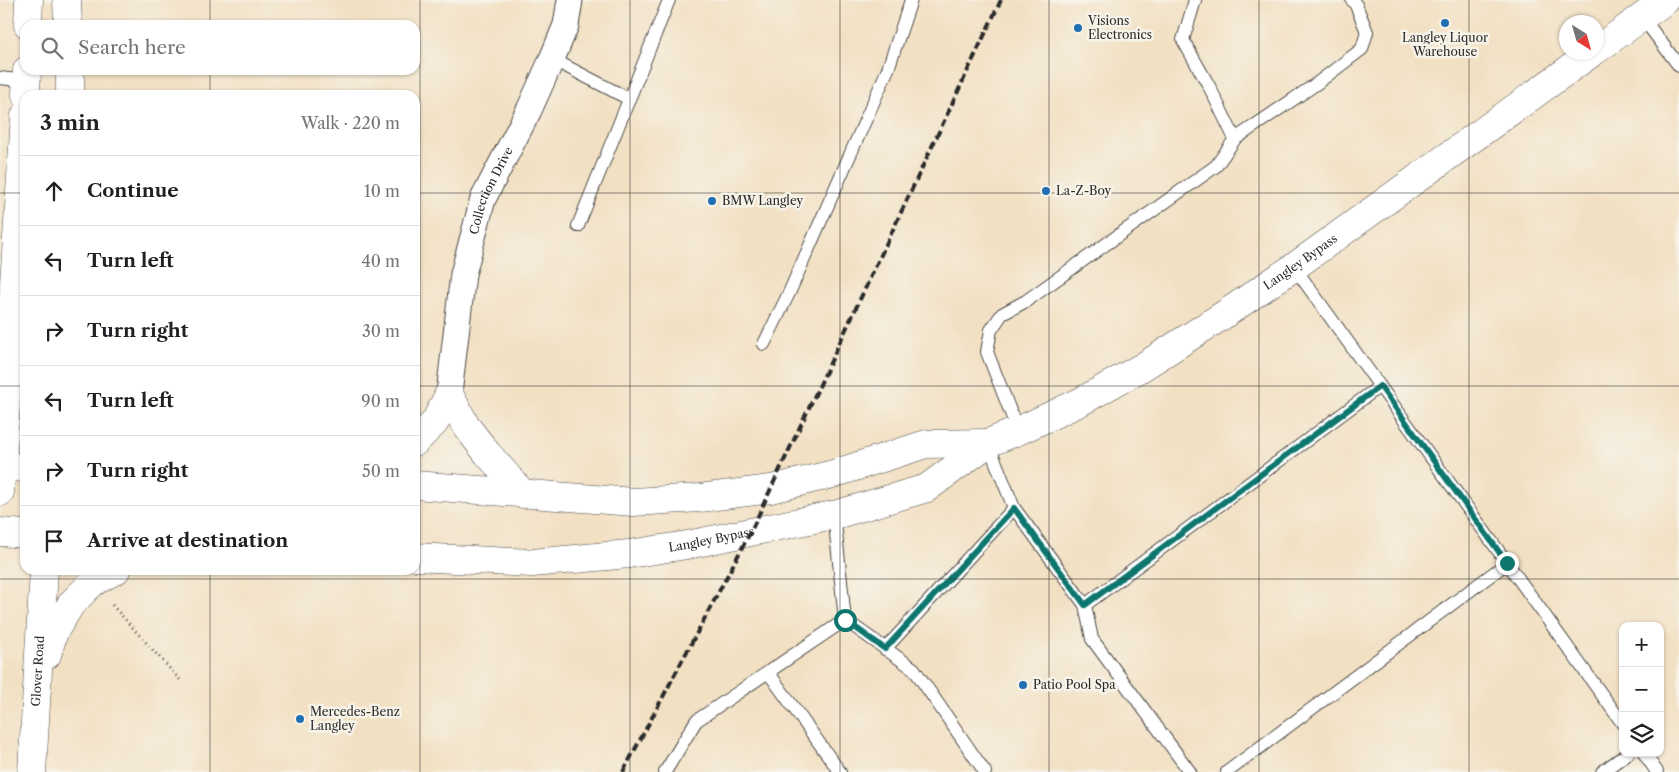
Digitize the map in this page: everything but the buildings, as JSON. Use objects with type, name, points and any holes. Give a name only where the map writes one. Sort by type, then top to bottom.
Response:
[{"type":"main road","points":[[28,20],[29,0]]},
{"type":"main road","points":[[67,0],[68,20]]},
{"type":"main road","points":[[1604,44],[1666,0]]},
{"type":"main road","name":"Langley Bypass","points":[[420,557],[532,564],[629,554],[696,544],[834,514],[928,488],[988,443],[1080,402],[1144,366],[1222,316],[1294,267],[1582,60]]},
{"type":"main road","points":[[70,75],[70,90]]},
{"type":"main road","points":[[7,473],[5,352],[20,175]]},
{"type":"main road","points":[[420,437],[435,422],[449,394]]},
{"type":"main road","points":[[449,394],[466,426],[487,454],[523,494]]},
{"type":"main road","name":"Langley Bypass","points":[[420,485],[633,502],[700,498],[771,489],[833,474],[926,444],[988,443]]},
{"type":"main road","points":[[0,532],[20,534]]},
{"type":"main road","name":"Glover Road","points":[[32,772],[44,575]]},
{"type":"main road","points":[[39,680],[54,632],[71,604],[92,583],[107,575]]},
{"type":"street","name":"Collection Drive","points":[[449,394],[463,274],[483,199],[529,110],[552,59],[566,25],[570,0]]},
{"type":"lane","points":[[578,226],[669,0]]},
{"type":"lane","points":[[764,344],[790,293],[888,69],[911,0]]},
{"type":"lane","points":[[1195,0],[1183,40],[1209,86],[1235,139]]},
{"type":"lane","points":[[1018,431],[987,352],[991,330],[1002,314],[1026,301],[1216,166],[1235,139],[1316,84],[1362,49],[1367,32],[1352,0]]},
{"type":"lane","points":[[1642,17],[1679,66]]},
{"type":"lane","points":[[552,59],[629,99]]},
{"type":"lane","points":[[0,78],[27,82]]},
{"type":"lane","points":[[1294,267],[1619,718]]},
{"type":"lane","points":[[1085,605],[1380,386]]},
{"type":"lane","points":[[988,443],[1014,508],[1085,605],[1092,639],[1190,772]]},
{"type":"lane","points":[[885,649],[1014,508]]},
{"type":"lane","points":[[834,514],[845,620],[914,669],[984,772]]},
{"type":"lane","points":[[1227,772],[1507,563]]},
{"type":"lane","points":[[665,772],[696,720],[845,620]]},
{"type":"lane","points":[[768,672],[840,772]]},
{"type":"lane","points":[[1602,772],[1623,757]]},
{"type":"lane","points":[[1647,757],[1657,772]]},
{"type":"path","points":[[110,603],[180,680]]},
{"type":"railway","points":[[623,772],[750,533],[1001,0]]},
{"type":"place","name":"Langley Liquor Warehouse","points":[[1445,23]]},
{"type":"place","name":"Visions Electronics","points":[[1078,28]]},
{"type":"place","name":"La-Z-Boy","points":[[1046,191]]},
{"type":"place","name":"BMW Langley","points":[[712,201]]},
{"type":"place","name":"Patio Pool Spa","points":[[1023,685]]},
{"type":"place","name":"Mercedes-Benz Langley","points":[[300,719]]},
{"type":"route","points":[[845,620],[885,649],[1014,508],[1085,605],[1380,386],[1507,563]]}]
